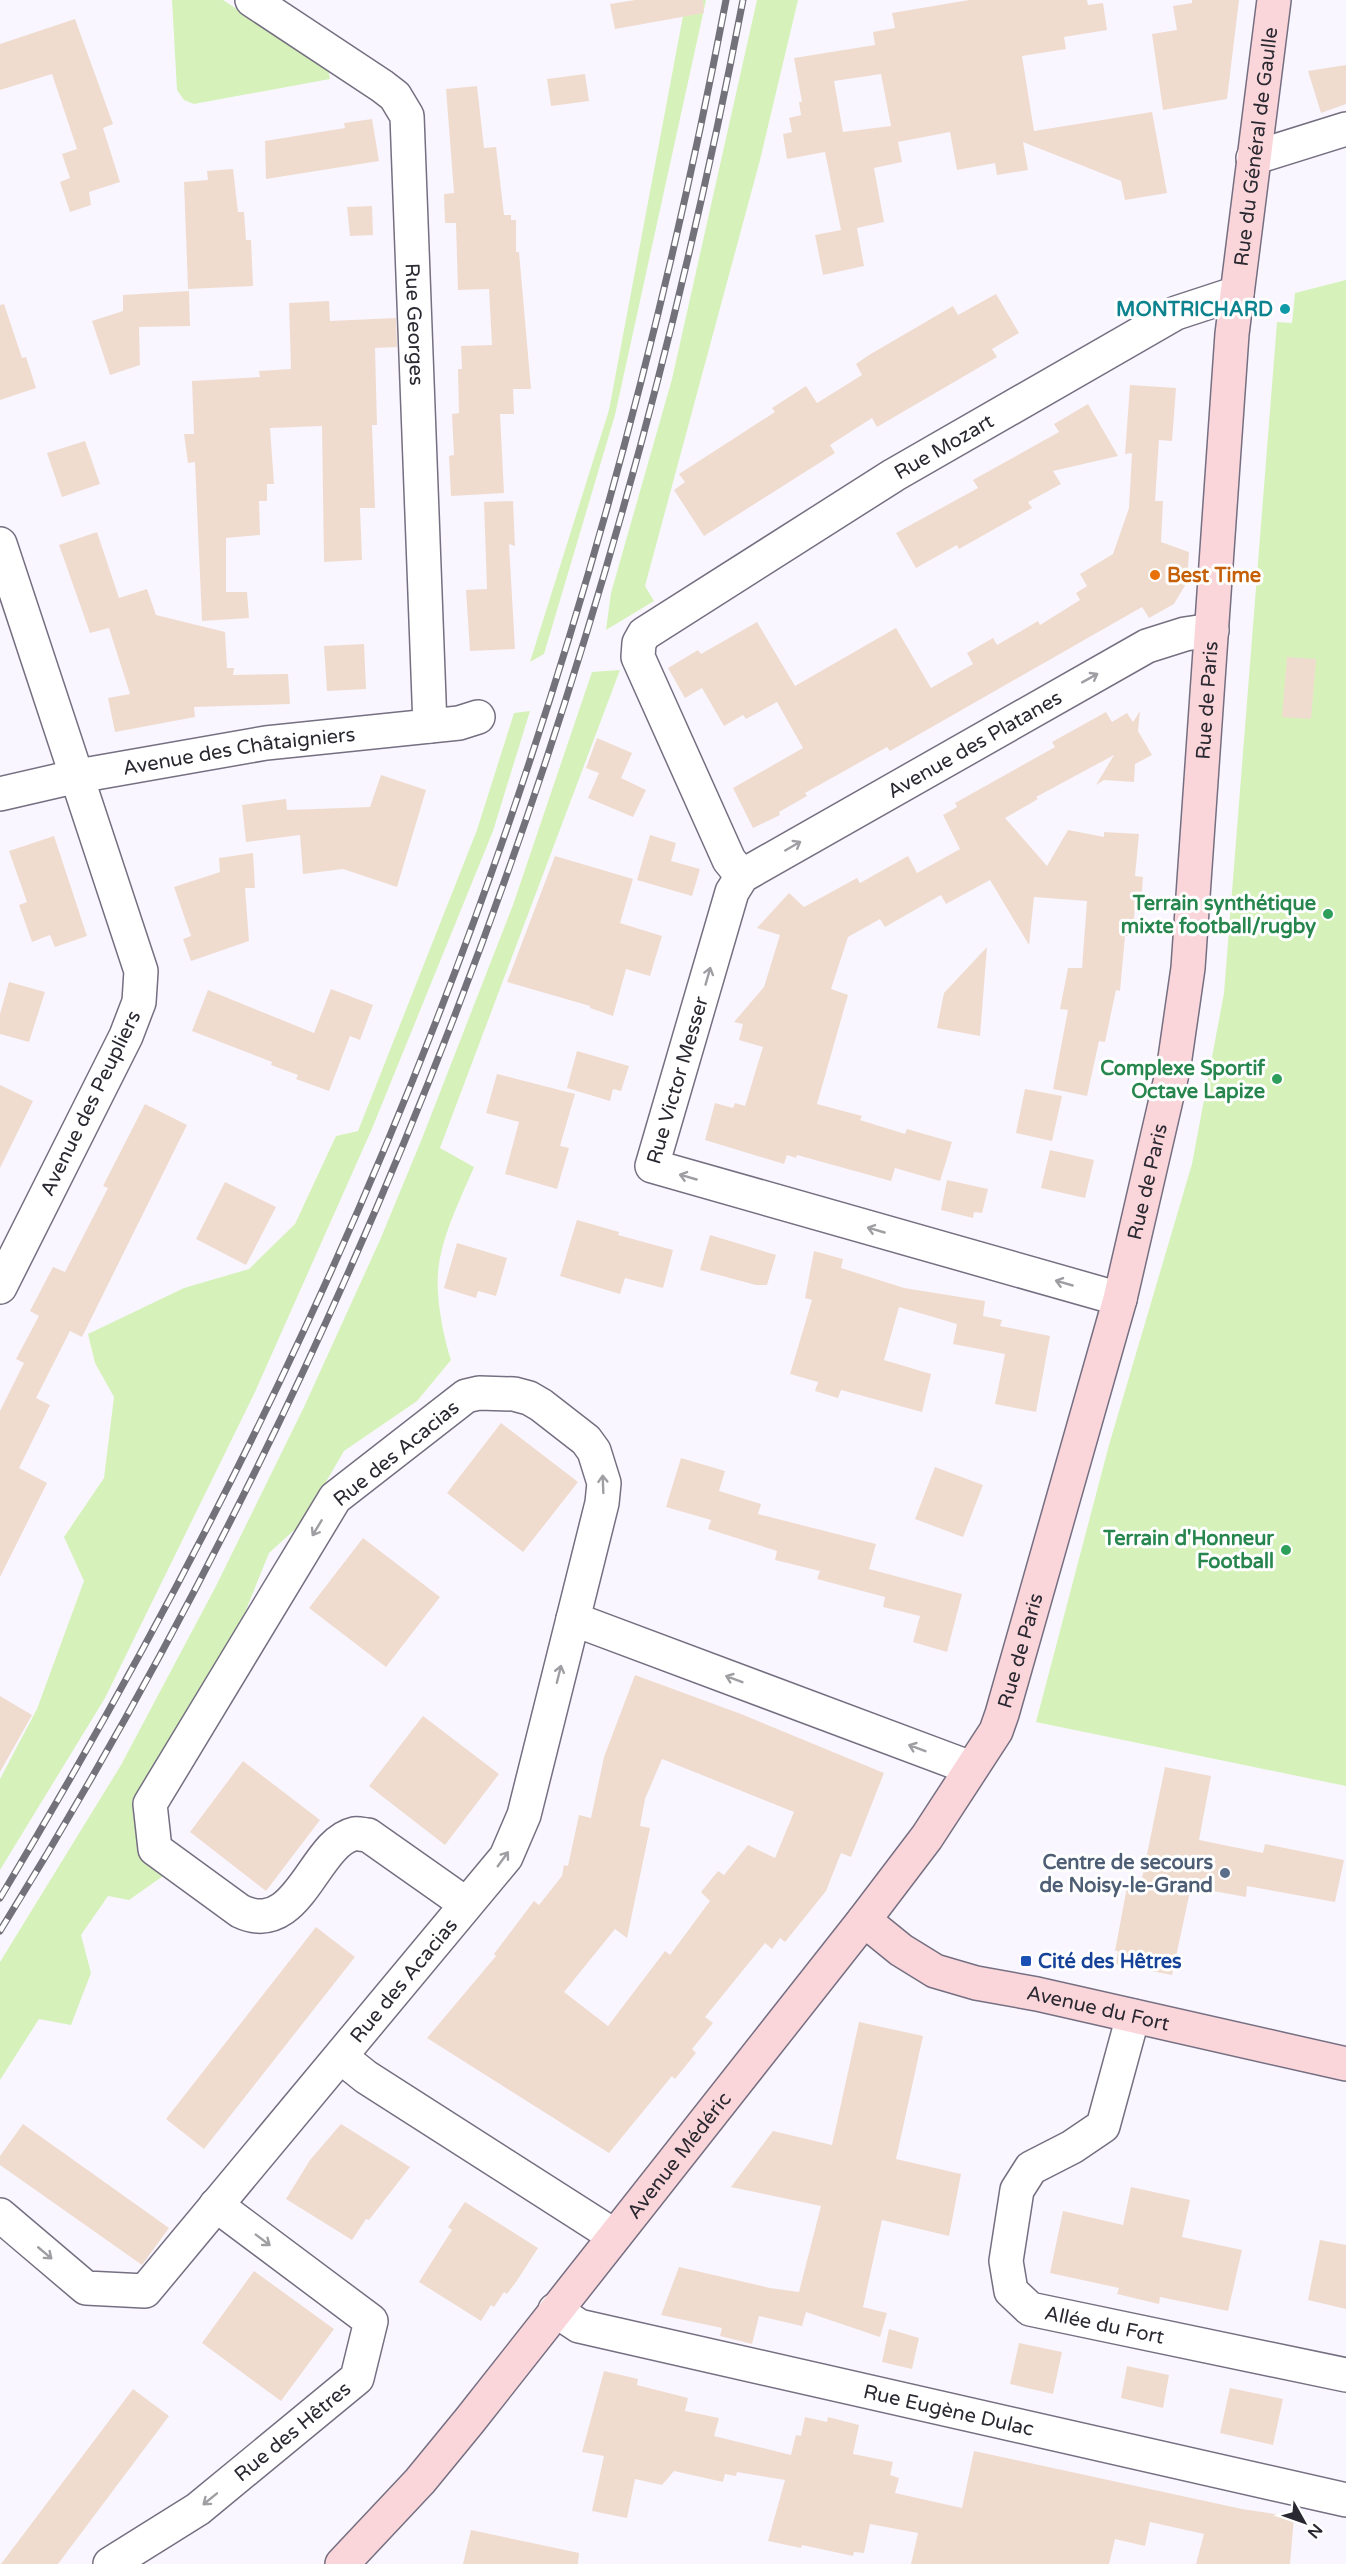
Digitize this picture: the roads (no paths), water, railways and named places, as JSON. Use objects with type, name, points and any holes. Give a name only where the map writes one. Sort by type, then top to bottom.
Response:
[{"type":"main road","name":"Rue du Général de Gaulle","points":[[1237,293],[1274,0]]},
{"type":"main road","name":"Rue de Paris","points":[[996,1731],[1120,1299],[1174,1065],[1188,968],[1237,293]]},
{"type":"main road","name":"Avenue Médéric","points":[[345,2563],[420,2481],[864,1920],[927,1837],[996,1731]]},
{"type":"main road","name":"Avenue du Fort","points":[[864,1920],[901,1950],[935,1971],[976,1983],[1346,2064]]},
{"type":"street","name":"Rue Georges","points":[[252,0],[382,86],[395,96],[407,116],[430,726]]},
{"type":"street","points":[[1253,158],[1346,129]]},
{"type":"street","name":"Rue Mozart","points":[[742,876],[729,860],[638,657],[639,643],[644,634],[894,475],[1176,312],[1237,293]]},
{"type":"street","name":"Avenue des Peupliers","points":[[0,544],[141,971],[139,1002],[126,1036],[0,1287]]},
{"type":"street","name":"Avenue des Platanes","points":[[742,876],[1147,646],[1185,634],[1212,630]]},
{"type":"street","name":"Avenue des Châtaigniers","points":[[0,794],[78,776],[266,743],[459,723],[478,717]]},
{"type":"street","name":"Rue Victor Messer","points":[[742,876],[732,892],[652,1166],[1120,1299]]},
{"type":"street","name":"Rue des Acacias","points":[[341,2057],[506,1857],[517,1836],[602,1503],[604,1483],[597,1457],[586,1440],[529,1398],[500,1393],[466,1396],[335,1498],[150,1804],[155,1849],[252,1917],[269,1915],[285,1908],[336,1846],[353,1834],[368,1835],[466,1904]]},
{"type":"street","points":[[573,1619],[971,1768]]},
{"type":"street","name":"Allée du Fort","points":[[1133,2016],[1103,2126],[1072,2147],[1031,2168],[1017,2190],[1006,2261],[1011,2291],[1030,2309],[1346,2375]]},
{"type":"street","points":[[0,2215],[86,2288],[145,2290],[341,2057],[366,2077],[613,2235]]},
{"type":"street","name":"Rue des Hêtres","points":[[110,2564],[198,2509],[357,2378],[371,2320],[216,2205]]},
{"type":"street","name":"Rue Eugène Dulac","points":[[555,2310],[579,2326],[1346,2500]]},
{"type":"railway","points":[[0,1898],[121,1688],[235,1474],[305,1328],[376,1169],[442,1007],[502,843],[557,677],[607,510],[651,341],[691,171],[726,0]]},
{"type":"railway","points":[[0,1931],[133,1705],[254,1475],[363,1240],[461,1000],[547,756],[623,508],[688,256],[743,0]]},
{"type":"place","name":"MONTRICHARD","points":[[1285,309]]},
{"type":"place","name":"Best Time","points":[[1155,575]]},
{"type":"place","name":"Terrain synthétique mixte football/rugby","points":[[1328,914]]},
{"type":"place","name":"Complexe Sportif Octave Lapize","points":[[1277,1079]]},
{"type":"place","name":"Terrain d'Honneur Football","points":[[1286,1550]]},
{"type":"place","name":"Centre de secours de Noisy-le-Grand","points":[[1225,1873]]},
{"type":"place","name":"Cité des Hêtres","points":[[1026,1961]]}]
